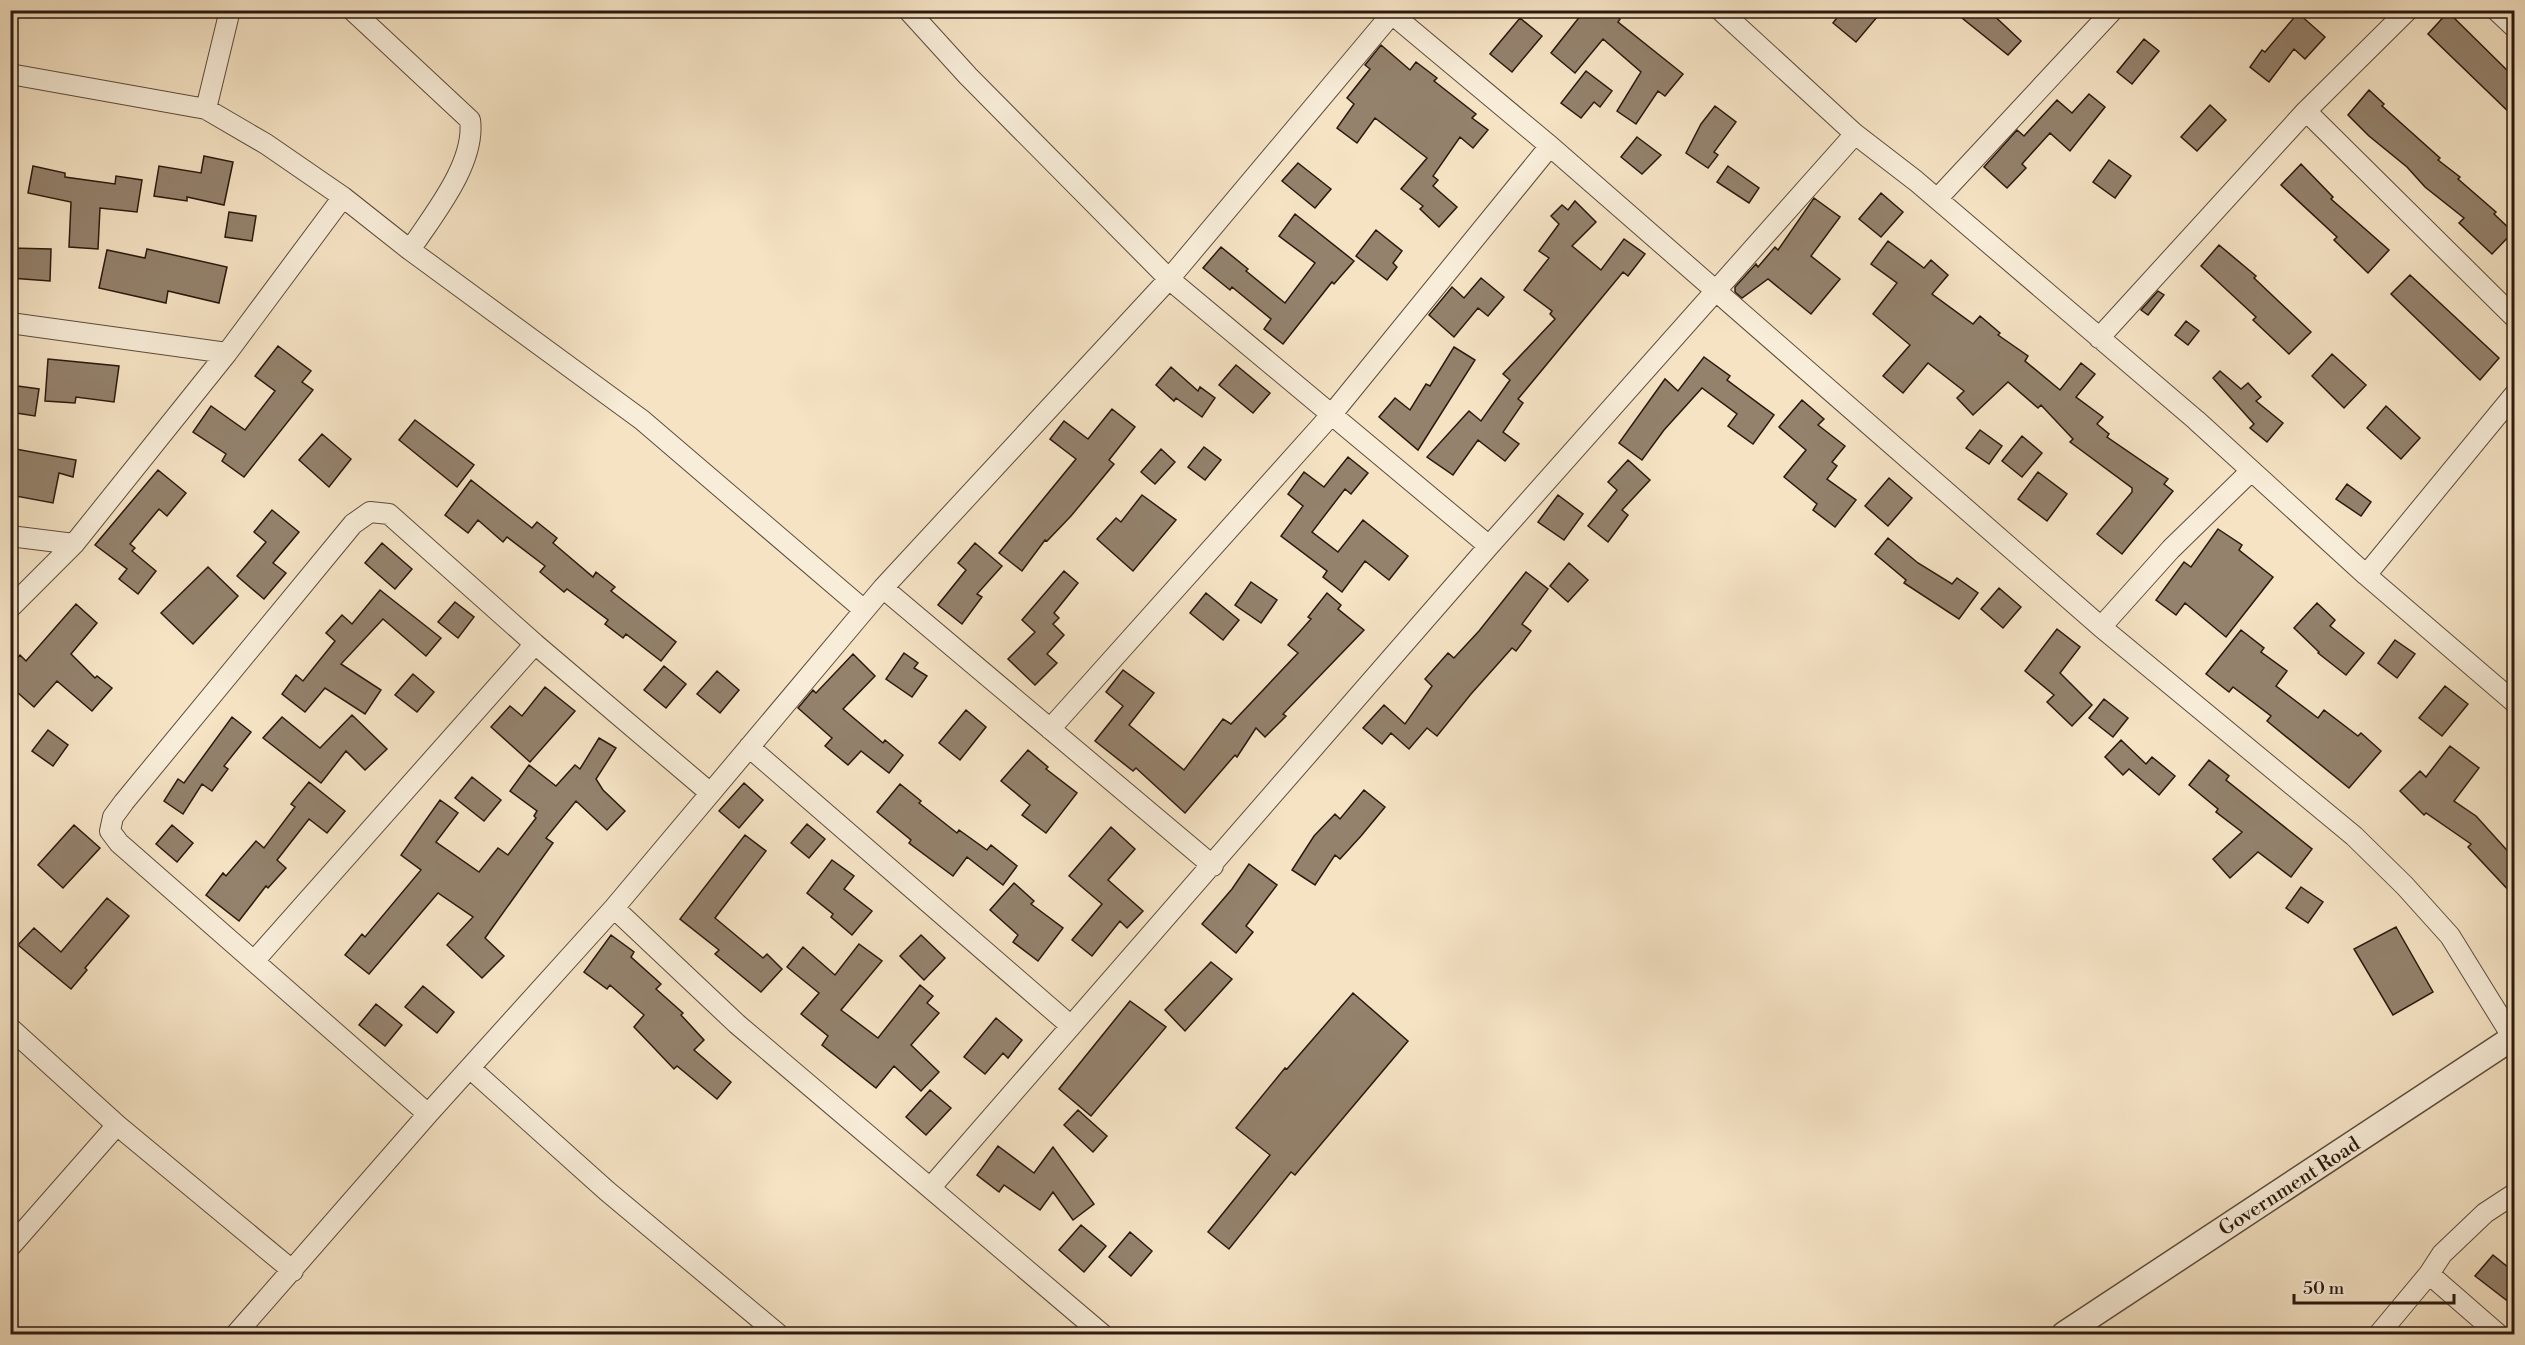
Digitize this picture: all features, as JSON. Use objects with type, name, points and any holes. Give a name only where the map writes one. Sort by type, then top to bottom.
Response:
[{"type":"street","points":[[206,110],[230,10]]},
{"type":"street","points":[[352,10],[470,120],[472,136],[469,151],[450,187],[410,250]]},
{"type":"street","points":[[908,10],[1169,279],[1489,546]]},
{"type":"street","points":[[1720,10],[1855,134],[1937,199],[2099,338],[2366,575],[2514,702]]},
{"type":"street","points":[[1937,199],[2113,10]]},
{"type":"street","points":[[2099,338],[2306,111],[2408,10]]},
{"type":"street","points":[[2496,10],[2514,27]]},
{"type":"street","points":[[236,1335],[428,1114],[614,908],[709,792],[883,588],[1169,279],[1394,12],[2101,627],[2354,836],[2406,886],[2450,936],[2514,1038]]},
{"type":"street","points":[[10,74],[206,110],[266,144],[342,197],[410,250],[642,420],[864,610]]},
{"type":"street","points":[[2306,111],[2514,317]]},
{"type":"street","points":[[931,1187],[1213,866],[1489,546],[1855,134]]},
{"type":"street","points":[[1050,729],[1332,414],[1550,146]]},
{"type":"street","points":[[10,608],[74,544],[227,353],[342,197]]},
{"type":"street","points":[[10,323],[227,353]]},
{"type":"street","points":[[2366,575],[2514,395]]},
{"type":"street","points":[[2101,627],[2170,549],[2251,471]]},
{"type":"street","points":[[428,1114],[120,843],[110,831],[113,817],[124,802],[353,524],[370,512],[389,514],[535,645],[709,792]]},
{"type":"street","points":[[10,536],[74,544]]},
{"type":"street","points":[[883,588],[1213,866]]},
{"type":"street","points":[[255,960],[535,645]]},
{"type":"street","points":[[749,747],[1071,1026]]},
{"type":"street","points":[[614,908],[737,1024],[931,1187],[1088,1330]]},
{"type":"street","points":[[10,1028],[117,1125],[293,1271]]},
{"type":"street","name":"Government Road","points":[[2064,1335],[2514,1038]]},
{"type":"street","points":[[471,1069],[607,1191],[778,1335]]},
{"type":"street","points":[[10,1247],[117,1125]]},
{"type":"street","points":[[2379,1335],[2429,1274],[2442,1254],[2485,1213],[2514,1194]]},
{"type":"street","points":[[2429,1274],[2498,1335]]},
{"type":"building","points":[[1585,10],[1610,10],[1620,19],[1618,22],[1683,74],[1665,96],[1658,91],[1636,124],[1617,111],[1641,72],[1603,39],[1575,73],[1551,53]]},
{"type":"building","points":[[1843,10],[1883,10],[1856,42],[1833,23]]},
{"type":"building","points":[[1952,10],[1988,10],[2021,41],[2008,55]]},
{"type":"building","points":[[2448,12],[2514,77],[2514,117],[2428,34]]},
{"type":"building","points":[[2298,13],[2325,37],[2305,59],[2294,49],[2269,82],[2250,67],[2262,50],[2265,52]]},
{"type":"building","points":[[1520,18],[1542,36],[1512,72],[1490,54]]},
{"type":"building","points":[[2144,39],[2159,51],[2132,84],[2117,72]]},
{"type":"building","points":[[1381,45],[1410,70],[1416,62],[1437,78],[1434,81],[1476,114],[1472,118],[1488,130],[1473,148],[1460,137],[1433,176],[1438,180],[1433,186],[1457,207],[1439,227],[1420,209],[1423,206],[1401,189],[1427,158],[1375,118],[1357,143],[1337,128],[1354,104],[1347,98],[1370,69],[1365,65]]},
{"type":"building","points":[[1586,71],[1612,91],[1600,107],[1594,102],[1581,118],[1561,103]]},
{"type":"building","points":[[2369,90],[2384,104],[2382,106],[2440,158],[2438,160],[2460,177],[2458,179],[2496,212],[2494,214],[2513,232],[2492,254],[2459,223],[2464,218],[2425,187],[2407,167],[2369,136],[2348,115]]},
{"type":"building","points":[[2089,94],[2105,107],[2070,151],[2050,133],[2022,164],[2026,168],[2007,188],[1984,167],[2017,130],[2024,136],[2057,100],[2072,113]]},
{"type":"building","points":[[2210,105],[2226,120],[2197,151],[2181,137]]},
{"type":"building","points":[[1715,106],[1736,122],[1714,152],[1718,155],[1708,168],[1686,153],[1701,124]]},
{"type":"building","points":[[1637,137],[1661,155],[1642,174],[1621,157]]},
{"type":"building","points":[[204,156],[233,162],[224,205],[187,197],[187,201],[154,196],[159,166],[201,173]]},
{"type":"building","points":[[2109,160],[2131,176],[2115,198],[2093,182]]},
{"type":"building","points":[[1298,163],[1331,189],[1315,208],[1282,181]]},
{"type":"building","points":[[2301,164],[2333,197],[2331,199],[2389,250],[2368,273],[2334,240],[2337,237],[2281,185]]},
{"type":"building","points":[[33,166],[65,173],[65,177],[115,184],[116,176],[142,180],[137,212],[100,208],[98,249],[69,247],[71,202],[28,193]]},
{"type":"building","points":[[1728,166],[1759,188],[1749,203],[1717,182]]},
{"type":"building","points":[[1881,193],[1903,212],[1881,237],[1859,219]]},
{"type":"building","points":[[1814,198],[1840,217],[1811,256],[1840,279],[1811,314],[1768,279],[1742,298],[1735,292],[1735,287],[1756,264],[1758,267],[1775,247],[1778,250]]},
{"type":"building","points":[[1575,201],[1596,222],[1572,246],[1601,270],[1624,239],[1645,254],[1628,276],[1623,272],[1518,399],[1523,403],[1503,432],[1519,444],[1505,461],[1478,440],[1453,475],[1427,457],[1469,411],[1481,421],[1510,380],[1503,374],[1555,319],[1550,314],[1552,311],[1524,290],[1549,258],[1539,251],[1559,224],[1551,216],[1562,205],[1568,210]]},
{"type":"building","points":[[229,212],[256,216],[252,241],[225,237]]},
{"type":"building","points":[[1295,214],[1354,261],[1334,284],[1332,282],[1283,344],[1264,329],[1271,319],[1232,287],[1230,290],[1203,268],[1221,247],[1285,303],[1315,263],[1279,236]]},
{"type":"building","points":[[1376,230],[1402,251],[1393,263],[1397,267],[1387,280],[1356,256]]},
{"type":"building","points":[[1888,241],[1924,268],[1931,260],[1948,275],[1932,294],[1973,324],[1980,316],[2000,333],[1998,335],[2028,356],[2025,361],[2060,390],[2081,363],[2095,374],[2076,397],[2103,417],[2097,424],[2109,434],[2107,437],[2168,479],[2164,484],[2173,491],[2122,554],[2097,534],[2132,492],[2132,488],[2070,442],[2073,439],[2041,405],[2038,408],[2008,382],[1973,415],[1957,398],[1964,391],[1928,363],[1903,393],[1883,376],[1910,345],[1873,314],[1897,283],[1871,264]]},
{"type":"building","points":[[2219,245],[2256,276],[2254,278],[2311,332],[2289,354],[2253,320],[2256,317],[2201,266]]},
{"type":"building","points":[[10,248],[51,249],[50,281],[10,278]]},
{"type":"building","points":[[147,249],[227,267],[219,303],[168,291],[166,303],[99,288],[107,250],[145,258]]},
{"type":"building","points":[[2410,275],[2499,358],[2480,380],[2391,294]]},
{"type":"building","points":[[1481,278],[1504,297],[1488,316],[1478,308],[1454,337],[1429,315],[1452,287],[1464,298]]},
{"type":"building","points":[[2158,291],[2164,295],[2148,315],[2141,310]]},
{"type":"building","points":[[2186,321],[2199,331],[2188,345],[2175,335]]},
{"type":"building","points":[[278,346],[311,371],[302,382],[313,390],[244,477],[222,461],[226,454],[193,432],[211,406],[245,430],[275,391],[255,376]]},
{"type":"building","points":[[1454,347],[1475,360],[1418,450],[1379,417],[1395,398],[1410,410],[1426,384],[1430,386]]},
{"type":"building","points":[[2332,354],[2366,385],[2344,408],[2312,376]]},
{"type":"building","points":[[1704,357],[1730,376],[1727,380],[1774,415],[1753,444],[1728,426],[1737,414],[1702,388],[1664,430],[1642,460],[1619,443],[1665,379],[1678,391]]},
{"type":"building","points":[[48,359],[119,366],[114,402],[76,397],[75,403],[45,401]]},
{"type":"building","points":[[1236,365],[1270,393],[1253,413],[1219,385]]},
{"type":"building","points":[[1171,367],[1198,391],[1200,387],[1215,398],[1202,417],[1176,398],[1174,401],[1156,385]]},
{"type":"building","points":[[2220,371],[2241,389],[2248,383],[2261,397],[2256,401],[2283,423],[2267,442],[2250,428],[2254,424],[2213,378]]},
{"type":"building","points":[[10,385],[39,389],[35,416],[10,412]]},
{"type":"building","points":[[1802,400],[1824,419],[1818,425],[1845,446],[1832,462],[1837,466],[1827,479],[1856,500],[1835,527],[1813,510],[1817,504],[1784,477],[1806,450],[1779,427]]},
{"type":"building","points":[[2386,406],[2420,438],[2401,459],[2367,428]]},
{"type":"building","points":[[1112,409],[1135,427],[1109,460],[1114,464],[1071,516],[1047,541],[1045,540],[1022,571],[999,553],[1076,459],[1050,439],[1064,421],[1088,439]]},
{"type":"building","points":[[415,420],[474,465],[457,487],[399,440]]},
{"type":"building","points":[[1980,430],[2002,446],[1989,464],[1966,448]]},
{"type":"building","points":[[322,434],[351,459],[329,487],[299,460]]},
{"type":"building","points":[[2022,436],[2042,453],[2022,477],[2002,461]]},
{"type":"building","points":[[1204,447],[1221,460],[1205,480],[1188,467]]},
{"type":"building","points":[[10,448],[76,460],[73,477],[59,473],[53,503],[10,495]]},
{"type":"building","points":[[1161,449],[1175,462],[1155,484],[1141,472]]},
{"type":"building","points":[[1348,457],[1368,473],[1351,494],[1345,489],[1312,532],[1338,552],[1363,520],[1408,556],[1389,580],[1365,561],[1342,592],[1323,577],[1327,571],[1281,536],[1303,506],[1288,494],[1304,472],[1324,487]]},
{"type":"building","points":[[1628,460],[1650,480],[1622,510],[1628,515],[1608,542],[1588,526],[1617,490],[1608,482]]},
{"type":"building","points":[[158,470],[186,493],[167,516],[159,509],[130,544],[135,548],[132,551],[156,571],[138,594],[119,579],[127,569],[95,545]]},
{"type":"building","points":[[2038,472],[2067,494],[2047,521],[2018,499]]},
{"type":"building","points":[[1889,478],[1912,498],[1888,526],[1865,506]]},
{"type":"building","points":[[471,480],[532,528],[537,522],[557,538],[553,543],[593,577],[596,572],[615,587],[611,591],[676,642],[661,661],[626,634],[623,638],[605,624],[608,620],[567,589],[564,592],[540,572],[545,566],[507,537],[503,542],[478,520],[468,533],[445,515]]},
{"type":"building","points":[[2347,484],[2371,502],[2361,516],[2336,499]]},
{"type":"building","points":[[1142,495],[1176,520],[1133,571],[1097,539],[1116,518],[1121,522]]},
{"type":"building","points":[[1558,495],[1583,514],[1564,540],[1538,522]]},
{"type":"building","points":[[272,510],[299,532],[273,563],[286,573],[264,599],[237,576],[266,542],[254,532]]},
{"type":"building","points":[[2218,529],[2242,545],[2239,550],[2273,577],[2226,637],[2185,603],[2176,615],[2156,600],[2184,562],[2191,567]]},
{"type":"building","points":[[1888,538],[1918,563],[1952,584],[1957,578],[1978,593],[1959,619],[1904,583],[1906,580],[1875,554]]},
{"type":"building","points":[[382,543],[412,569],[395,589],[365,563]]},
{"type":"building","points":[[975,543],[1002,566],[977,594],[982,597],[962,624],[938,605],[966,570],[958,563]]},
{"type":"building","points":[[1569,563],[1588,580],[1568,602],[1550,586]]},
{"type":"building","points":[[208,567],[238,596],[193,644],[161,613]]},
{"type":"building","points":[[1064,571],[1078,583],[1054,613],[1059,618],[1053,624],[1064,635],[1047,654],[1057,663],[1035,685],[1008,659],[1035,632],[1022,620]]},
{"type":"building","points":[[1526,572],[1548,589],[1522,624],[1531,631],[1516,651],[1512,648],[1437,736],[1427,728],[1409,749],[1391,733],[1382,744],[1363,728],[1384,705],[1405,724],[1432,686],[1425,679],[1448,653],[1454,658],[1479,631]]},
{"type":"building","points":[[1251,582],[1277,600],[1261,623],[1235,605]]},
{"type":"building","points":[[1999,588],[2021,607],[2003,628],[1981,609]]},
{"type":"building","points":[[380,590],[441,638],[426,656],[383,619],[341,664],[381,690],[365,714],[325,688],[305,712],[282,694],[296,675],[303,681],[335,641],[326,633],[342,615],[352,624]]},
{"type":"building","points":[[1206,593],[1239,620],[1223,640],[1190,613]]},
{"type":"building","points":[[1327,593],[1341,605],[1338,609],[1364,630],[1283,714],[1286,716],[1265,737],[1256,728],[1237,757],[1235,755],[1185,813],[1136,768],[1133,771],[1095,741],[1123,706],[1106,692],[1123,670],[1154,693],[1129,725],[1184,770],[1223,719],[1231,724],[1298,653],[1288,645],[1311,619],[1308,617]]},
{"type":"building","points":[[455,602],[474,617],[458,638],[438,622]]},
{"type":"building","points":[[2317,603],[2335,620],[2330,626],[2364,653],[2346,675],[2318,653],[2294,628]]},
{"type":"building","points":[[76,604],[97,623],[71,654],[95,678],[97,676],[112,688],[92,711],[57,681],[34,707],[10,686],[10,665],[20,655],[26,661]]},
{"type":"building","points":[[2057,629],[2080,647],[2060,673],[2092,705],[2072,726],[2047,702],[2054,695],[2025,671]]},
{"type":"building","points":[[2241,630],[2264,648],[2261,652],[2287,671],[2276,686],[2318,718],[2324,710],[2358,736],[2361,733],[2381,751],[2349,788],[2267,721],[2271,716],[2233,687],[2229,692],[2206,674]]},
{"type":"building","points":[[2395,640],[2415,654],[2397,678],[2378,663]]},
{"type":"building","points":[[904,653],[918,663],[914,668],[927,676],[912,697],[886,679]]},
{"type":"building","points":[[853,654],[875,676],[843,709],[883,743],[885,740],[903,755],[889,773],[861,751],[848,765],[825,746],[832,738],[798,708],[813,690],[816,693]]},
{"type":"building","points":[[664,666],[686,684],[666,708],[644,690]]},
{"type":"building","points":[[717,671],[739,690],[720,713],[697,694]]},
{"type":"building","points":[[413,674],[434,692],[417,712],[395,695]]},
{"type":"building","points":[[2445,686],[2468,704],[2442,736],[2419,718]]},
{"type":"building","points":[[545,687],[575,711],[530,762],[491,727],[510,706],[522,716]]},
{"type":"building","points":[[2104,699],[2128,718],[2113,737],[2089,718]]},
{"type":"building","points":[[966,710],[986,727],[960,760],[939,743]]},
{"type":"building","points":[[352,715],[387,749],[365,770],[346,751],[321,783],[263,738],[282,717],[320,748]]},
{"type":"building","points":[[232,717],[251,732],[224,766],[228,769],[212,791],[202,784],[183,814],[164,801],[178,779],[184,783]]},
{"type":"building","points":[[48,730],[68,745],[53,766],[32,751]]},
{"type":"building","points":[[599,738],[616,748],[596,779],[603,790],[625,811],[607,830],[576,801],[546,838],[553,843],[485,938],[504,956],[482,978],[447,945],[473,917],[438,893],[369,974],[345,955],[362,934],[365,937],[421,870],[401,855],[440,800],[458,813],[436,842],[479,872],[498,848],[508,855],[536,818],[534,816],[537,811],[510,791],[529,765],[556,786],[575,765],[580,769]]},
{"type":"building","points":[[2121,740],[2146,764],[2152,757],[2175,776],[2159,795],[2129,769],[2123,775],[2105,757]]},
{"type":"building","points":[[2450,746],[2479,768],[2454,801],[2476,816],[2514,858],[2514,896],[2468,847],[2471,844],[2426,813],[2424,815],[2400,791],[2420,771],[2426,777]]},
{"type":"building","points":[[1028,750],[1048,767],[1046,769],[1077,793],[1046,833],[1022,815],[1030,805],[1001,781]]},
{"type":"building","points":[[2209,760],[2229,776],[2226,780],[2312,849],[2291,877],[2258,852],[2230,878],[2213,859],[2242,832],[2216,812],[2218,809],[2189,785]]},
{"type":"building","points":[[472,777],[501,800],[484,821],[455,798]]},
{"type":"building","points":[[309,782],[345,811],[327,833],[309,819],[277,860],[286,868],[268,888],[266,886],[239,921],[206,895],[223,873],[226,876],[256,841],[264,848],[295,807],[291,804]]},
{"type":"building","points":[[744,783],[763,800],[739,828],[719,811]]},
{"type":"building","points":[[900,784],[921,801],[919,803],[957,833],[959,830],[987,850],[991,845],[1017,866],[1003,885],[967,857],[953,876],[909,843],[911,840],[877,812]]},
{"type":"building","points":[[1364,790],[1385,807],[1361,836],[1340,859],[1335,855],[1315,885],[1292,870],[1314,836],[1335,814],[1340,819]]},
{"type":"building","points":[[807,824],[825,839],[809,858],[791,843]]},
{"type":"building","points":[[74,825],[100,848],[63,888],[38,865]]},
{"type":"building","points":[[172,825],[193,843],[177,862],[156,844]]},
{"type":"building","points":[[1111,827],[1135,849],[1108,880],[1143,911],[1127,928],[1120,921],[1092,956],[1072,940],[1102,904],[1069,876]]},
{"type":"building","points":[[745,835],[766,851],[715,918],[763,958],[767,954],[782,969],[761,992],[715,954],[719,950],[680,919]]},
{"type":"building","points":[[832,860],[854,876],[844,889],[872,911],[852,935],[831,917],[833,914],[807,893]]},
{"type":"building","points":[[1249,864],[1277,885],[1246,926],[1253,932],[1236,953],[1202,924],[1232,889]]},
{"type":"building","points":[[1014,883],[1034,901],[1031,904],[1063,928],[1038,961],[1013,942],[1018,935],[990,910]]},
{"type":"building","points":[[2301,887],[2323,902],[2308,923],[2286,908]]},
{"type":"building","points":[[107,898],[129,916],[85,968],[87,970],[71,989],[18,945],[34,928],[61,952]]},
{"type":"building","points":[[2396,927],[2433,992],[2393,1015],[2354,949]]},
{"type":"building","points":[[611,935],[634,952],[631,957],[661,984],[656,989],[683,1013],[681,1015],[704,1040],[694,1050],[731,1082],[717,1099],[677,1066],[674,1069],[634,1027],[644,1015],[610,985],[607,989],[584,972]]},
{"type":"building","points":[[921,935],[945,958],[924,980],[900,956]]},
{"type":"building","points":[[859,944],[882,961],[841,1010],[878,1038],[920,985],[933,996],[927,1003],[939,1013],[911,1045],[939,1072],[921,1091],[894,1066],[876,1088],[822,1045],[828,1036],[801,1014],[819,993],[787,967],[803,947],[835,975]]},
{"type":"building","points":[[1211,962],[1232,979],[1185,1031],[1165,1010]]},
{"type":"building","points":[[423,986],[454,1012],[437,1033],[405,1007]]},
{"type":"building","points":[[1353,993],[1408,1041],[1295,1175],[1291,1172],[1229,1249],[1208,1232],[1270,1155],[1236,1128],[1285,1068],[1287,1069]]},
{"type":"building","points":[[1130,1001],[1166,1027],[1091,1116],[1059,1089]]},
{"type":"building","points":[[376,1004],[402,1025],[385,1046],[359,1025]]},
{"type":"building","points":[[996,1018],[1022,1040],[1008,1058],[1003,1053],[985,1074],[964,1057]]},
{"type":"building","points":[[930,1090],[951,1108],[926,1135],[906,1117]]},
{"type":"building","points":[[1078,1110],[1107,1136],[1093,1152],[1064,1125]]},
{"type":"building","points":[[998,1146],[1034,1173],[1053,1147],[1094,1204],[1073,1220],[1053,1192],[1040,1210],[1004,1185],[999,1192],[977,1175]]},
{"type":"building","points":[[1081,1225],[1106,1246],[1084,1272],[1059,1250]]},
{"type":"building","points":[[1130,1232],[1152,1251],[1131,1276],[1109,1257]]},
{"type":"building","points":[[2493,1255],[2514,1272],[2514,1306],[2475,1276]]}]
